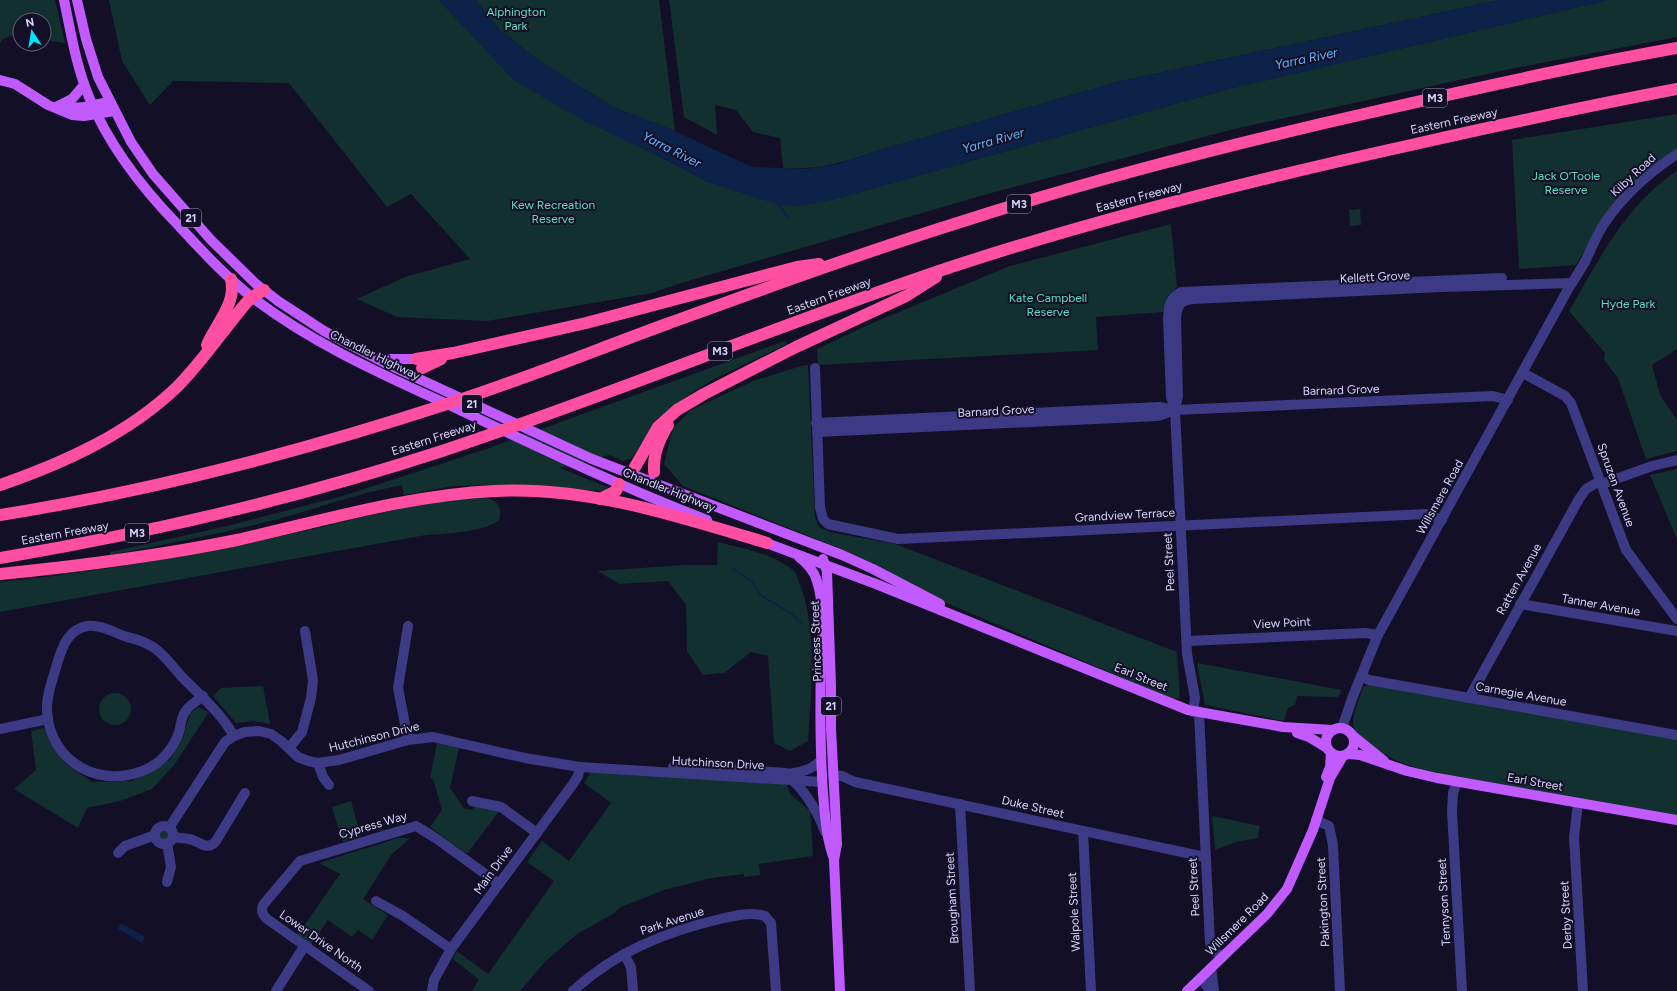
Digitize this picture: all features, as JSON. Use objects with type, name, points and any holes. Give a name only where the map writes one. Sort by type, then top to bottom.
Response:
[{"type":"highway","name":"M3","points":[[0,515],[117,494],[175,481],[340,438],[454,402],[844,261],[971,219],[1092,182],[1195,154],[1424,100],[1677,48]]},
{"type":"highway","name":"Eastern Freeway","points":[[0,558],[152,530],[273,500],[361,476],[441,451],[575,405],[865,297],[954,266],[1104,221],[1258,180],[1492,127],[1677,89]]},
{"type":"highway","points":[[417,372],[453,353],[586,323],[797,267],[844,261]]},
{"type":"highway","points":[[632,470],[658,427],[677,410],[796,346],[906,296],[954,266]]},
{"type":"highway","points":[[201,359],[231,297],[233,287],[231,279]]},
{"type":"highway","points":[[0,485],[63,460],[124,429],[142,417],[160,403],[185,378],[252,297],[264,290]]},
{"type":"highway","points":[[654,472],[654,461],[657,446],[662,435],[676,416],[691,402]]},
{"type":"highway","points":[[600,499],[616,491],[619,484]]},
{"type":"highway","points":[[0,574],[63,568],[168,554],[386,506],[449,495],[495,490],[554,493],[600,499],[677,516],[767,543]]},
{"type":"main road","name":"Chandler Highway","points":[[64,0],[75,52],[84,84],[104,130],[137,180],[204,254],[252,297],[280,318],[341,354],[574,464],[660,502],[825,565]]},
{"type":"main road","name":"Chandler Highway","points":[[77,0],[90,53],[98,77],[109,102],[141,158],[177,203],[231,261],[264,290],[324,331],[353,346],[379,359],[417,372],[592,459],[632,470],[658,484],[813,545]]},
{"type":"main road","points":[[0,80],[15,84],[56,108],[75,116],[95,110],[109,102]]},
{"type":"main road","points":[[56,108],[72,98],[84,84]]},
{"type":"main road","points":[[95,110],[114,111]]},
{"type":"main road","points":[[379,359],[417,372],[431,396]]},
{"type":"main road","points":[[619,484],[632,470]]},
{"type":"main road","points":[[654,472],[658,484]]},
{"type":"main road","name":"Princess Street","points":[[813,545],[819,552],[825,565],[833,779],[837,844],[834,860],[840,991]]},
{"type":"main road","name":"Earl Street","points":[[813,545],[874,569],[995,631]]},
{"type":"main road","name":"Princess Street","points":[[794,553],[808,564],[817,580],[820,601],[822,636],[820,729],[822,779],[828,841],[834,860]]},
{"type":"main road","name":"Earl Street","points":[[825,565],[995,631],[1196,713],[1283,727],[1312,730],[1338,729]]},
{"type":"main road","name":"Earl Street","points":[[1283,727],[1309,737],[1329,750]]},
{"type":"main road","points":[[1338,729],[1350,731],[1353,736],[1353,745],[1346,755],[1335,756],[1329,750],[1326,738],[1338,729]]},
{"type":"main road","name":"Earl Street","points":[[1353,736],[1389,764]]},
{"type":"main road","name":"Willsmere Road","points":[[1305,848],[1311,819],[1321,788],[1330,767],[1329,750]]},
{"type":"main road","name":"Earl Street","points":[[1346,755],[1360,755],[1422,775],[1677,820]]},
{"type":"main road","name":"Willsmere Road","points":[[1187,991],[1275,906],[1294,877],[1330,778],[1346,755]]},
{"type":"main road","points":[[822,779],[833,779]]},
{"type":"street","name":"Kilby Road","points":[[1586,260],[1592,244],[1605,223],[1624,199],[1656,168],[1677,154]]},
{"type":"street","name":"Kilby Road","points":[[1574,280],[1615,218],[1655,177],[1677,161]]},
{"type":"street","name":"Kellett Grove","points":[[1190,291],[1435,280],[1574,280]]},
{"type":"street","name":"Kellett Grove","points":[[1181,303],[1186,299],[1574,280]]},
{"type":"street","name":"Willsmere Road","points":[[1338,729],[1378,634],[1574,280]]},
{"type":"street","name":"Peel Street","points":[[1190,291],[1181,292],[1172,297],[1169,306],[1171,396],[1175,410],[1188,664],[1196,713],[1210,943],[1212,948],[1222,958]]},
{"type":"street","name":"Peel Street","points":[[1175,410],[1178,396],[1176,318],[1177,310],[1181,303]]},
{"type":"street","points":[[815,368],[817,428]]},
{"type":"street","name":"Spruzen Avenue","points":[[1523,373],[1568,399],[1573,407],[1626,550],[1677,619]]},
{"type":"street","name":"Barnard Grove","points":[[817,428],[1159,407],[1175,410],[1493,396],[1508,400]]},
{"type":"street","name":"Grandview Terrace","points":[[817,428],[820,507],[823,518],[828,524],[898,539],[1426,514],[1442,520]]},
{"type":"street","name":"Ratten Avenue","points":[[1469,698],[1582,493],[1590,485],[1677,460]]},
{"type":"street","name":"Tanner Avenue","points":[[1520,604],[1677,631]]},
{"type":"street","points":[[203,696],[184,713],[178,734],[165,756],[150,767],[121,776],[100,775],[74,763],[64,755],[57,745],[52,736],[48,719],[48,696],[63,647],[71,634],[78,629],[88,626],[101,628],[141,641],[153,647],[203,696],[225,721],[234,736]]},
{"type":"street","points":[[408,626],[398,688],[408,740]]},
{"type":"street","points":[[289,748],[302,732],[311,698],[313,680],[305,631]]},
{"type":"street","name":"View Point","points":[[1187,641],[1365,632],[1378,634]]},
{"type":"street","name":"Carnegie Avenue","points":[[1361,676],[1369,680],[1677,735]]},
{"type":"street","points":[[0,729],[48,719]]},
{"type":"street","name":"Hutchinson Drive","points":[[170,836],[218,751],[225,742],[234,736],[245,732],[260,731],[271,734],[282,740],[298,757],[318,763],[331,762],[408,740],[433,737],[525,758],[580,767],[641,770],[706,767],[791,777],[822,779]]},
{"type":"street","name":"Hutchinson Drive","points":[[791,777],[811,768],[821,760]]},
{"type":"street","points":[[318,763],[323,777],[329,784]]},
{"type":"street","name":"Main Drive","points":[[432,991],[434,980],[451,949],[573,784],[578,776],[580,767]]},
{"type":"street","name":"Duke Street","points":[[833,779],[842,776],[855,782],[1205,857]]},
{"type":"street","points":[[791,777],[802,791],[821,822],[828,841]]},
{"type":"street","name":"Tennyson Street","points":[[1453,781],[1448,790],[1452,811],[1462,991]]},
{"type":"street","points":[[155,835],[159,842],[170,836],[190,839],[204,846],[212,845],[216,841],[245,793]]},
{"type":"street","points":[[472,801],[501,807],[537,833]]},
{"type":"street","name":"Derby Street","points":[[1574,802],[1570,814],[1574,837],[1583,991]]},
{"type":"street","name":"Brougham Street","points":[[960,804],[970,991]]},
{"type":"street","name":"Pakington Street","points":[[1316,820],[1329,826],[1333,846],[1340,991]]},
{"type":"street","name":"Cypress Way","points":[[262,910],[263,905],[300,861],[416,826],[437,839],[499,884]]},
{"type":"street","points":[[118,853],[125,846],[155,835],[157,830],[162,827],[170,836],[171,866],[167,882]]},
{"type":"street","name":"Walpole Street","points":[[1083,832],[1091,991]]},
{"type":"street","points":[[376,901],[403,916],[451,949]]},
{"type":"street","name":"Lower Drive North","points":[[262,910],[267,919],[369,991]]},
{"type":"street","name":"Park Avenue","points":[[573,991],[602,967],[624,954],[666,934],[708,922],[752,914],[761,914],[768,918],[772,928],[776,991]]},
{"type":"street","points":[[276,991],[305,945]]},
{"type":"street","points":[[624,954],[632,971],[633,991]]},
{"type":"street","points":[[1211,968],[1214,979],[1214,991]]},
{"type":"street","points":[[1201,978],[1210,991]]},
{"type":"green space","points":[[0,0],[55,0],[65,43],[52,41],[52,12],[12,12],[12,36],[4,39],[0,43]]},
{"type":"green space","name":"Kew Recreation Reserve","points":[[109,0],[439,0],[515,81],[708,182],[831,200],[1228,89],[1608,0],[1677,0],[1677,37],[1515,68],[1230,130],[991,193],[678,284],[652,293],[487,321],[397,317],[357,299],[405,277],[470,259],[411,194],[387,207],[289,83],[173,81],[150,105],[122,61]]},
{"type":"green space","name":"Alphington Park","points":[[476,0],[659,0],[675,131],[613,107],[538,60],[499,29]]},
{"type":"green space","points":[[669,0],[1500,0],[1121,81],[838,163],[807,168],[783,168],[780,138],[753,132],[736,110],[715,105],[717,135],[684,117]]},
{"type":"green space","name":"Jack O'Toole Reserve","points":[[1677,114],[1677,151],[1591,239],[1576,265],[1519,269],[1512,140]]},
{"type":"green space","name":"Hyde Park","points":[[1677,171],[1677,349],[1652,365],[1660,395],[1677,420],[1677,451],[1646,459],[1618,378],[1604,360],[1605,353],[1569,311],[1603,253],[1628,216],[1659,184]]},
{"type":"green space","points":[[1360,209],[1361,225],[1350,226],[1349,210]]},
{"type":"green space","name":"Kate Campbell Reserve","points":[[1171,224],[1177,287],[1166,298],[1163,312],[1096,317],[1098,350],[818,365],[817,349],[870,324],[1010,266]]},
{"type":"green space","points":[[785,341],[787,344],[714,379],[690,394],[656,420],[632,458],[623,461],[609,455],[560,468],[607,487],[607,490],[602,491],[515,485],[453,486],[404,495],[402,485],[370,492],[257,524],[110,555],[110,552],[227,526],[346,495],[486,449]]},
{"type":"green space","points":[[808,365],[815,517],[819,527],[830,532],[895,544],[1177,652],[1180,698],[1172,699],[937,599],[877,565],[829,544],[683,486],[664,464],[673,428],[691,410],[753,381]]},
{"type":"green space","points":[[1677,469],[1677,539],[1650,475]]},
{"type":"green space","points":[[486,498],[494,501],[500,508],[499,520],[493,524],[475,530],[426,535],[0,612],[0,582],[108,568],[216,550],[411,507]]},
{"type":"green space","points":[[718,542],[758,552],[785,565],[797,575],[806,603],[809,622],[812,682],[808,741],[790,751],[774,743],[768,656],[751,652],[724,673],[703,675],[687,651],[686,605],[668,581],[620,584],[597,571],[685,565],[717,565]]},
{"type":"green space","points":[[1197,663],[1342,690],[1338,697],[1297,696],[1295,705],[1288,708],[1284,721],[1205,705]]},
{"type":"green space","points":[[1370,684],[1677,739],[1677,816],[1436,773],[1405,764],[1386,755],[1367,742],[1355,729],[1353,723],[1354,714],[1363,687]]},
{"type":"green space","points":[[263,686],[270,724],[253,721],[236,723],[213,696],[221,688]]},
{"type":"green space","points":[[115,693],[124,696],[128,700],[131,709],[128,718],[124,722],[115,725],[106,722],[102,718],[99,709],[102,700],[106,696]]},
{"type":"green space","points":[[198,707],[209,712],[174,765],[152,789],[120,801],[87,808],[78,828],[14,789],[36,770],[31,731],[44,728],[50,742],[65,763],[92,782],[132,781],[165,761],[169,761],[183,737],[190,714]]},
{"type":"green space","points":[[437,743],[459,748],[450,788],[464,808],[472,810],[476,805],[500,810],[467,854],[430,827],[442,810],[433,779],[430,778]]},
{"type":"green space","points":[[591,772],[786,782],[790,794],[810,811],[813,856],[759,864],[760,875],[744,877],[744,874],[711,878],[664,890],[621,907],[613,914],[577,934],[545,962],[520,991],[472,991],[479,980],[453,959],[457,951],[488,974],[554,881],[527,862],[542,841],[569,861],[611,803],[584,783]]},
{"type":"green space","points":[[351,801],[361,836],[343,842],[332,807]]},
{"type":"green space","points":[[1212,816],[1260,826],[1258,838],[1236,842],[1215,850]]},
{"type":"green space","points":[[162,830],[166,830],[168,831],[168,839],[162,840],[159,837],[159,833]]},
{"type":"green space","points":[[398,838],[410,838],[391,855],[363,899],[388,915],[372,940],[358,930],[352,937],[328,920],[309,948],[295,939],[340,874],[319,863]]},
{"type":"water","name":"Yarra River","points":[[439,0],[476,0],[499,29],[538,60],[613,107],[670,129],[752,167],[806,169],[839,164],[870,153],[1121,81],[1500,0],[1608,0],[1228,89],[831,200],[801,206],[780,205],[708,182],[663,158],[584,121],[515,81]]},
{"type":"water","points":[[121,923],[145,937],[142,943],[118,929]]},
{"type":"waterway","points":[[777,202],[789,219]]},
{"type":"waterway","points":[[732,568],[752,582],[762,596],[792,614],[802,624]]}]
